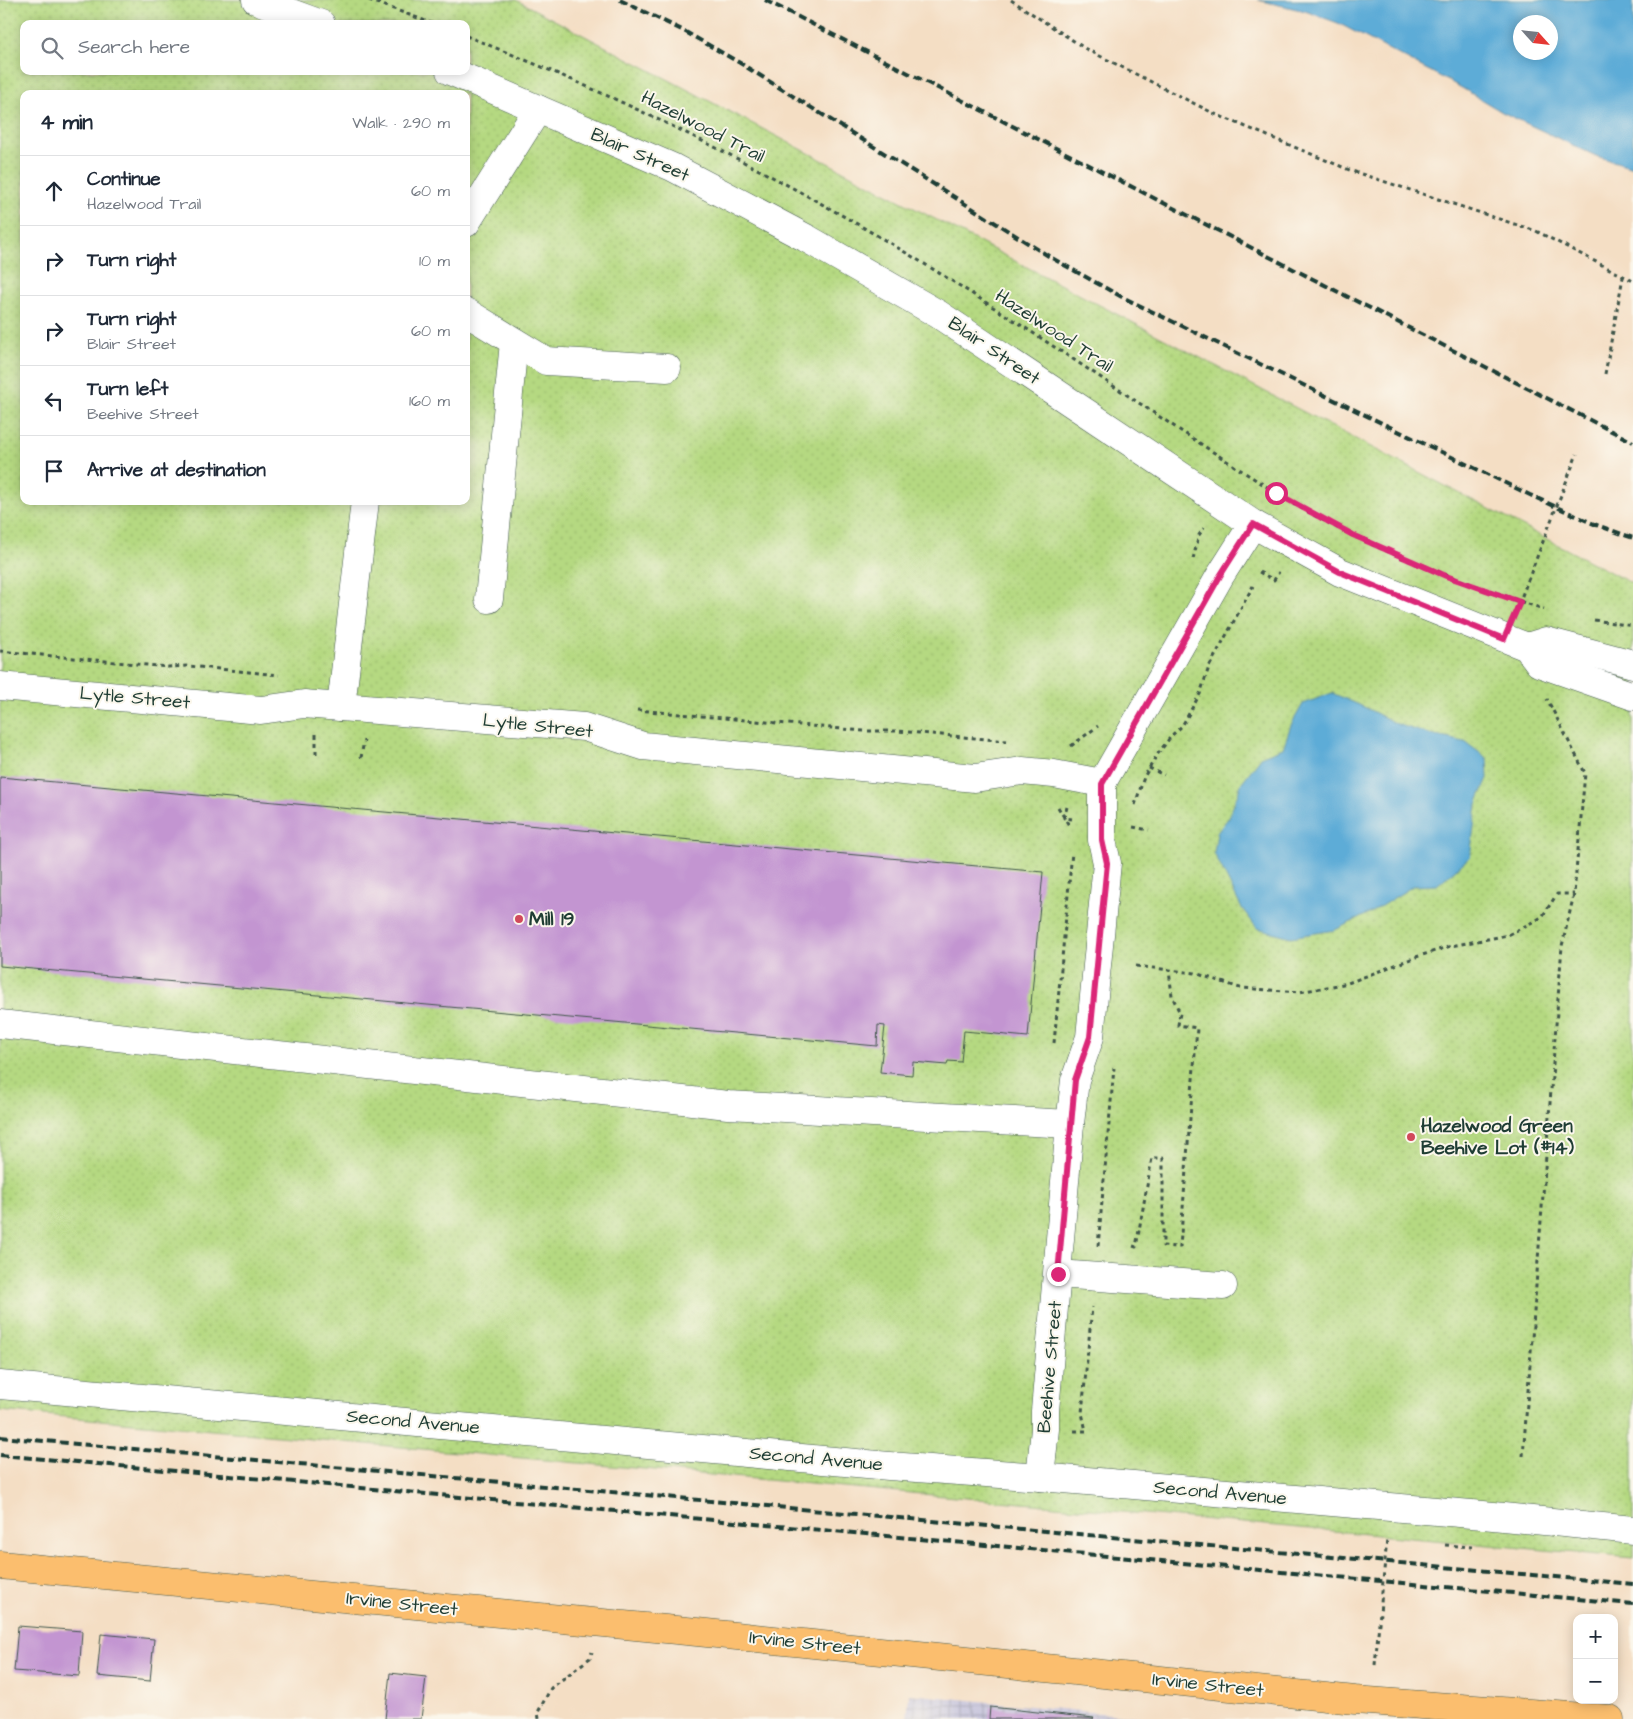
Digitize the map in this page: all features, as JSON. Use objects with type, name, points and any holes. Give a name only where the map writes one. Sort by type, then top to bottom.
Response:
[{"type":"main road","name":"Irvine Street","points":[[0,1565],[603,1623],[1354,1700],[1610,1719]]},
{"type":"street","points":[[256,0],[310,20]]},
{"type":"street","name":"Blair Street","points":[[459,75],[672,167],[806,238],[938,314],[1253,524],[1340,572],[1516,643],[1539,663],[1633,696]]},
{"type":"street","points":[[470,217],[538,109]]},
{"type":"street","points":[[470,314],[546,361],[667,368]]},
{"type":"street","points":[[489,599],[514,342]]},
{"type":"street","points":[[341,707],[365,505]]},
{"type":"street","name":"Beehive Street","points":[[1040,1477],[1070,1124],[1075,1080],[1090,1037],[1107,863],[1102,840],[1102,784],[1220,576],[1253,524]]},
{"type":"street","points":[[1516,643],[1546,641],[1633,664]]},
{"type":"street","name":"Lytle Street","points":[[0,686],[261,710],[304,704],[584,727],[643,746],[975,778],[1022,771],[1054,774],[1102,784]]},
{"type":"street","points":[[0,1024],[728,1105],[1070,1124]]},
{"type":"street","points":[[1058,1274],[1223,1286]]},
{"type":"street","name":"Second Avenue","points":[[0,1384],[869,1464],[1482,1515],[1633,1530]]},
{"type":"path","points":[[369,0],[423,20]]},
{"type":"path","points":[[1011,0],[1086,49],[1215,114],[1352,171],[1536,231],[1633,281]]},
{"type":"path","name":"Hazelwood Trail","points":[[470,38],[628,105],[792,188],[868,230],[946,277],[1276,493],[1353,535],[1446,576],[1547,610]]},
{"type":"path","points":[[1605,374],[1623,276]]},
{"type":"path","points":[[1516,643],[1520,602],[1577,454]]},
{"type":"path","points":[[1255,569],[1274,580]]},
{"type":"path","points":[[1135,811],[1135,803],[1144,777],[1157,755],[1172,735],[1182,726],[1196,702],[1208,667],[1260,572]]},
{"type":"path","points":[[1586,618],[1633,626]]},
{"type":"path","points":[[0,651],[168,667],[189,666],[286,676]]},
{"type":"path","points":[[1523,1456],[1562,946],[1574,894],[1585,773],[1545,694]]},
{"type":"path","points":[[634,710],[1013,741]]},
{"type":"path","points":[[1070,746],[1084,736]]},
{"type":"path","points":[[1055,802],[1074,834]]},
{"type":"path","points":[[1134,835],[1135,820]]},
{"type":"path","points":[[1053,1052],[1073,843]]},
{"type":"path","points":[[1136,966],[1195,973],[1240,988],[1300,992],[1348,983],[1451,946],[1508,935],[1542,917],[1556,894],[1574,894]]},
{"type":"path","points":[[1127,1246],[1136,1247],[1152,1158],[1163,1158],[1163,1246],[1180,1247],[1197,1028],[1178,1025],[1180,1013],[1172,996],[1169,970]]},
{"type":"path","points":[[1086,1431],[1082,1413],[1114,1060]]},
{"type":"path","points":[[1375,1665],[1387,1539]]},
{"type":"path","points":[[1447,1545],[1472,1547]]},
{"type":"path","points":[[539,1719],[538,1712],[551,1688],[590,1658],[603,1623]]},
{"type":"shaded area","points":[[909,1694],[1161,1719],[907,1719]]},
{"type":"green space","points":[[0,0],[516,0],[1629,582],[1633,582],[1633,1558],[0,1411]]},
{"type":"water","points":[[1258,0],[1633,0],[1633,167],[1596,156],[1502,112],[1462,88],[1338,23],[1305,11]]},
{"type":"water","points":[[1332,693],[1397,724],[1431,735],[1465,742],[1487,758],[1488,778],[1477,804],[1470,857],[1437,885],[1413,886],[1370,913],[1335,930],[1291,937],[1257,928],[1241,907],[1214,853],[1217,833],[1229,817],[1242,782],[1262,756],[1283,748],[1291,725],[1303,704]]},
{"type":"building","name":"Mill 19","points":[[0,777],[1043,872],[1028,1037],[964,1031],[961,1062],[948,1061],[947,1065],[913,1062],[912,1075],[880,1072],[885,1026],[878,1025],[877,1046],[0,966]]},
{"type":"building","points":[[18,1626],[82,1631],[79,1676],[14,1671]]},
{"type":"building","points":[[101,1634],[154,1639],[150,1681],[97,1676]]},
{"type":"building","points":[[390,1673],[426,1677],[421,1719],[385,1719]]},
{"type":"building","points":[[990,1707],[1094,1718],[989,1719]]},
{"type":"railway","points":[[620,0],[684,31],[740,63],[1050,257],[1120,296],[1530,495],[1594,524],[1633,538]]},
{"type":"railway","points":[[765,0],[1633,442]]},
{"type":"railway","points":[[0,1437],[1633,1584]]},
{"type":"railway","points":[[0,1455],[1633,1604]]},
{"type":"place","name":"Mill 19","points":[[519,919]]},
{"type":"place","name":"Hazelwood Green Beehive Lot (#14)","points":[[1411,1137]]},
{"type":"route","points":[[1058,1274],[1075,1080],[1090,1037],[1107,863],[1102,840],[1102,784],[1220,576],[1253,524],[1340,572],[1504,639],[1520,602],[1446,576],[1353,535],[1276,493]]}]
